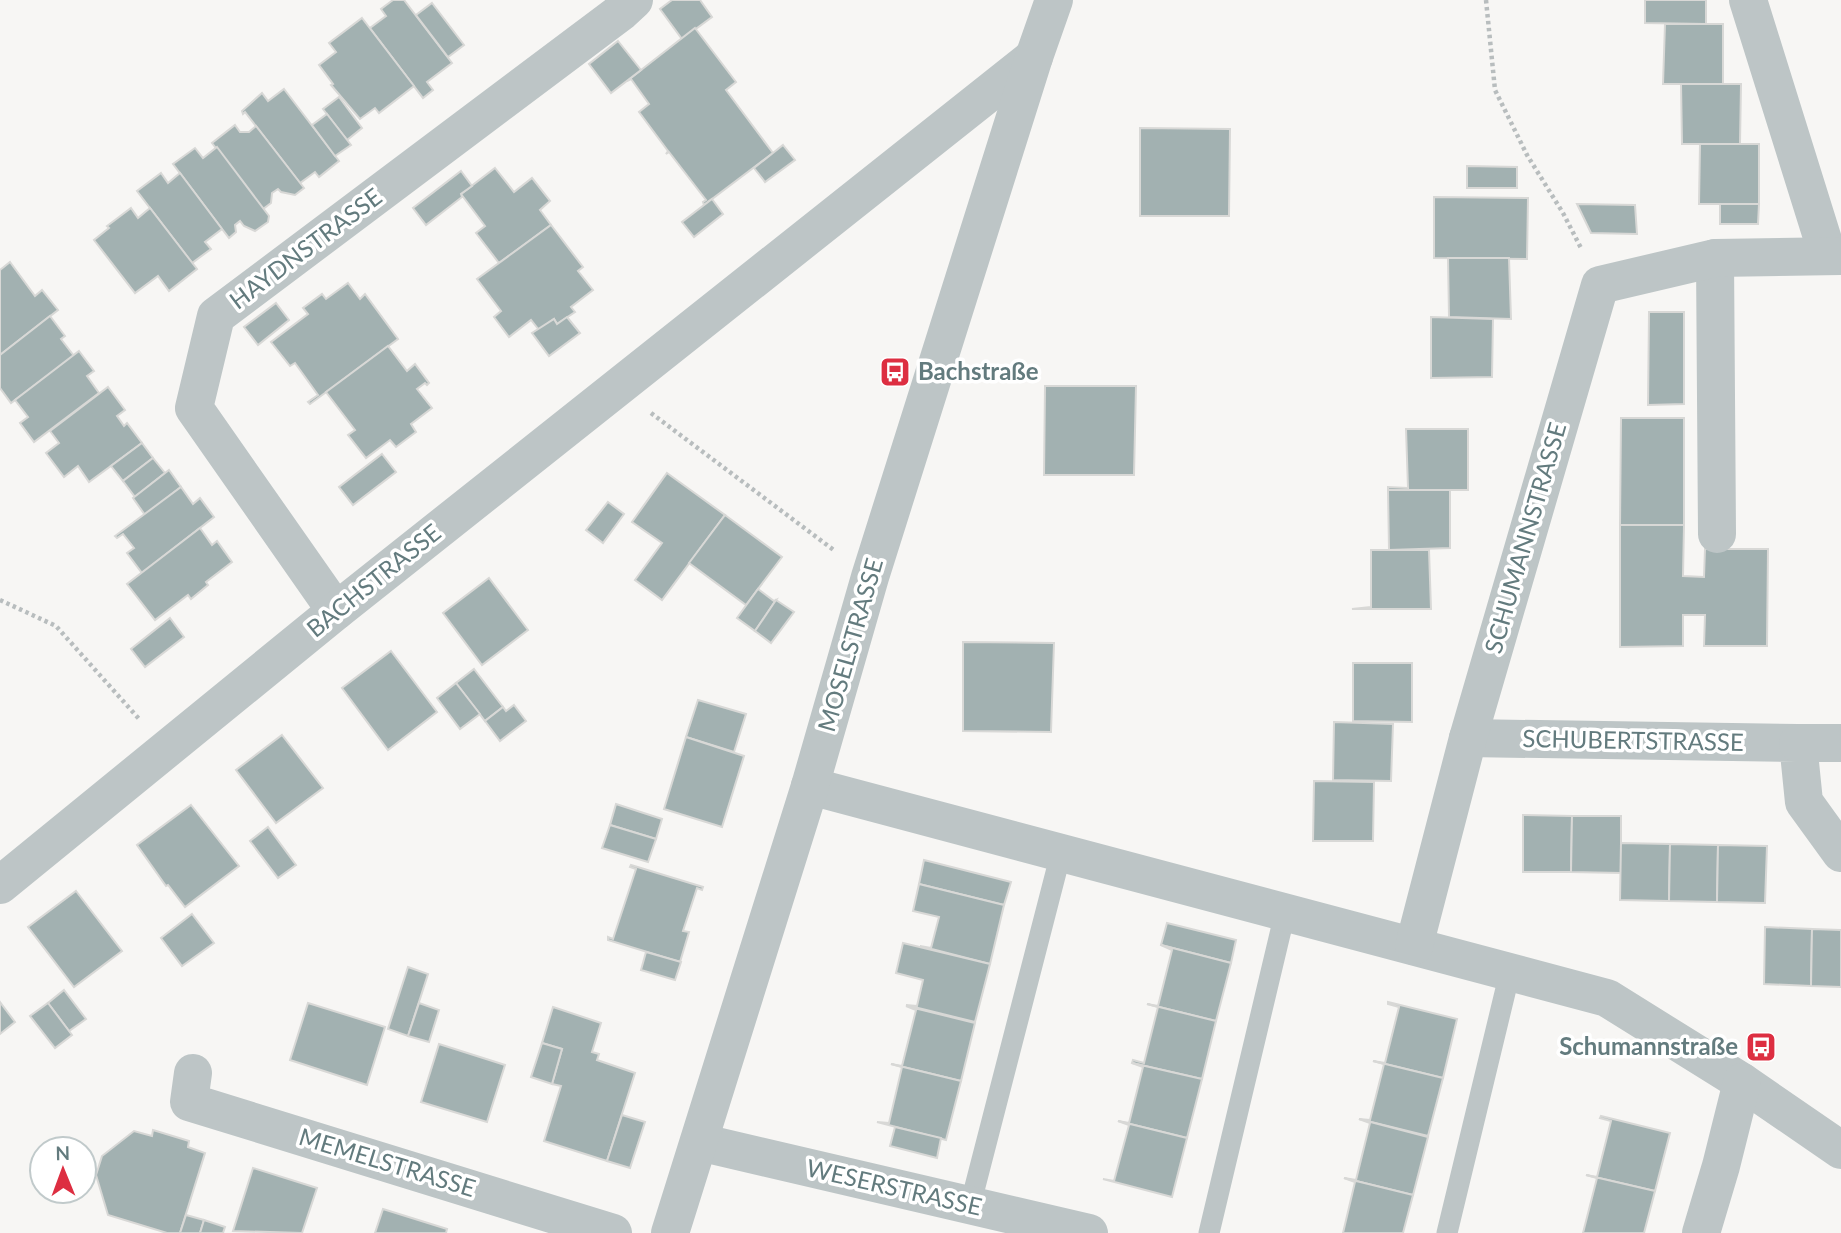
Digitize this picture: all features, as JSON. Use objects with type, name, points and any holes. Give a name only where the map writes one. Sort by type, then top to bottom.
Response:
[{"type":"street","name":"HAYDNSTRASSE","points":[[336,611],[194,408],[216,316],[634,0]]},
{"type":"street","points":[[1034,57],[1054,0]]},
{"type":"street","points":[[1600,285],[1716,258],[1834,256],[1748,0]]},
{"type":"street","name":"BACHSTRASSE","points":[[0,885],[336,611],[1034,57]]},
{"type":"street","name":"MOSELSTRASSE","points":[[670,1233],[810,786],[870,577],[1034,57]]},
{"type":"street","points":[[1716,258],[1717,534]]},
{"type":"street","name":"SCHUMANNSTRASSE","points":[[1414,946],[1468,738],[1600,285]]},
{"type":"street","name":"SCHUBERTSTRASSE","points":[[1468,738],[1841,743]]},
{"type":"street","points":[[1798,743],[1804,802],[1841,853]]},
{"type":"street","points":[[810,786],[1607,998],[1742,1082],[1841,1150]]},
{"type":"street","name":"MEMELSTRASSE","points":[[193,1073],[189,1102],[613,1233]]},
{"type":"street","points":[[1701,1233],[1742,1082]]},
{"type":"street","name":"WESERSTRASSE","points":[[699,1142],[1088,1233]]},
{"type":"lane","points":[[970,1206],[1061,853]]},
{"type":"lane","points":[[1209,1233],[1285,913]]},
{"type":"lane","points":[[1447,1233],[1510,972]]},
{"type":"path","points":[[1486,0],[1495,90],[1527,155],[1563,213],[1600,285]]},
{"type":"path","points":[[617,387],[870,577]]},
{"type":"path","points":[[0,600],[56,626],[166,749]]},
{"type":"building","points":[[393,0],[404,0],[452,63],[427,82],[433,90],[423,98],[370,28],[386,16],[381,9]]},
{"type":"building","points":[[672,0],[700,0],[712,17],[682,39],[660,9]]},
{"type":"building","points":[[1645,0],[1706,0],[1706,24],[1645,23]]},
{"type":"building","points":[[432,3],[464,45],[448,57],[416,15]]},
{"type":"building","points":[[362,18],[414,86],[379,113],[375,108],[360,119],[331,85],[333,84],[319,65],[336,52],[329,43]]},
{"type":"building","points":[[1665,24],[1723,24],[1723,84],[1663,84]]},
{"type":"building","points":[[695,28],[736,82],[726,90],[773,153],[704,205],[706,200],[669,152],[666,154],[668,151],[639,112],[649,104],[631,79],[627,81]]},
{"type":"building","points":[[618,41],[641,70],[611,93],[589,64]]},
{"type":"building","points":[[1681,84],[1741,84],[1740,144],[1682,144]]},
{"type":"building","points":[[284,89],[339,161],[319,177],[315,172],[300,183],[242,111],[262,93],[268,101]]},
{"type":"building","points":[[339,97],[362,128],[347,140],[323,109]]},
{"type":"building","points":[[327,114],[351,145],[335,156],[312,125]]},
{"type":"building","points":[[235,125],[240,132],[249,132],[256,126],[304,188],[295,195],[278,189],[272,193],[271,203],[263,209],[212,143]]},
{"type":"building","points":[[1140,128],[1230,129],[1229,216],[1140,216]]},
{"type":"building","points":[[1700,144],[1759,144],[1759,204],[1699,204]]},
{"type":"building","points":[[783,145],[795,160],[765,182],[754,168]]},
{"type":"building","points":[[217,147],[269,216],[268,222],[255,231],[240,221],[235,225],[236,232],[229,238],[173,164],[195,148],[203,158]]},
{"type":"building","points":[[1467,166],[1517,167],[1517,188],[1467,188]]},
{"type":"building","points":[[495,168],[514,192],[532,178],[550,201],[540,210],[551,225],[499,263],[476,233],[485,226],[461,194]]},
{"type":"building","points":[[461,171],[472,186],[426,225],[413,208]]},
{"type":"building","points":[[161,173],[168,183],[180,173],[222,229],[205,242],[211,249],[192,263],[137,191]]},
{"type":"building","points":[[1434,197],[1528,198],[1527,259],[1434,258]]},
{"type":"building","points":[[712,199],[723,214],[694,237],[682,222]]},
{"type":"building","points":[[1577,204],[1635,205],[1637,234],[1591,233]]},
{"type":"building","points":[[1720,204],[1759,204],[1758,224],[1720,224]]},
{"type":"building","points":[[131,208],[138,218],[150,208],[197,269],[169,291],[158,276],[135,293],[94,240]]},
{"type":"building","points":[[551,225],[583,267],[578,271],[593,290],[571,307],[575,312],[557,324],[554,319],[539,330],[531,320],[509,337],[494,317],[501,311],[477,279]]},
{"type":"building","points":[[1448,258],[1509,258],[1511,319],[1449,317]]},
{"type":"building","points":[[10,262],[35,296],[42,290],[58,310],[0,355],[0,270]]},
{"type":"building","points":[[348,283],[360,299],[365,294],[398,339],[310,404],[308,402],[318,395],[295,363],[290,366],[271,342],[308,314],[303,308],[322,294],[326,299]]},
{"type":"building","points":[[276,303],[289,320],[258,345],[244,327]]},
{"type":"building","points":[[1649,312],[1684,312],[1684,404],[1648,405]]},
{"type":"building","points":[[50,316],[65,336],[61,339],[74,356],[11,403],[0,388],[0,355]]},
{"type":"building","points":[[567,317],[580,333],[549,356],[532,333],[554,319],[557,324]]},
{"type":"building","points":[[1431,317],[1493,319],[1492,377],[1431,378]]},
{"type":"building","points":[[388,346],[407,371],[415,364],[429,383],[417,389],[432,408],[411,424],[416,432],[396,447],[390,440],[366,458],[348,435],[355,430],[326,392]]},
{"type":"building","points":[[79,351],[94,371],[87,376],[99,393],[34,442],[20,423],[28,417],[15,400]]},
{"type":"building","points":[[1045,386],[1136,386],[1134,475],[1044,475]]},
{"type":"building","points":[[108,387],[125,410],[117,416],[124,426],[127,423],[142,443],[89,482],[78,466],[64,477],[46,453],[59,443],[50,431]]},
{"type":"building","points":[[1621,418],[1684,418],[1684,525],[1620,525]]},
{"type":"building","points":[[1406,429],[1468,429],[1468,490],[1388,490],[1388,487],[1408,488]]},
{"type":"building","points":[[142,443],[153,458],[123,481],[111,466]]},
{"type":"building","points":[[382,454],[396,472],[353,505],[339,487]]},
{"type":"building","points":[[153,458],[165,473],[135,497],[123,481]]},
{"type":"building","points":[[169,470],[181,487],[145,515],[133,498]]},
{"type":"building","points":[[667,473],[725,515],[662,600],[635,580],[662,543],[632,522]]},
{"type":"building","points":[[181,487],[193,504],[200,498],[214,517],[142,573],[127,553],[134,548],[123,534],[117,538],[115,536]]},
{"type":"building","points":[[1388,490],[1450,490],[1450,548],[1389,550]]},
{"type":"building","points":[[608,502],[624,514],[603,543],[586,530]]},
{"type":"building","points":[[725,515],[782,557],[746,605],[689,563]]},
{"type":"building","points":[[1620,525],[1684,525],[1683,576],[1704,577],[1705,549],[1768,549],[1767,646],[1704,646],[1705,615],[1683,615],[1683,646],[1620,647]]},
{"type":"building","points":[[200,528],[212,545],[217,541],[232,562],[206,582],[208,585],[191,599],[188,595],[155,620],[127,584]]},
{"type":"building","points":[[1371,550],[1429,550],[1431,609],[1352,609],[1371,607]]},
{"type":"building","points":[[489,578],[528,630],[482,665],[443,613]]},
{"type":"building","points":[[758,589],[776,600],[755,631],[737,618]]},
{"type":"building","points":[[776,600],[794,612],[771,643],[755,631]]},
{"type":"building","points":[[170,618],[184,637],[145,667],[131,649]]},
{"type":"building","points":[[963,642],[1054,643],[1051,732],[963,731]]},
{"type":"building","points":[[391,651],[437,712],[388,750],[342,688]]},
{"type":"building","points":[[1353,663],[1412,663],[1412,722],[1353,721]]},
{"type":"building","points":[[474,669],[503,707],[485,721],[456,683]]},
{"type":"building","points":[[456,683],[480,714],[460,729],[437,698]]},
{"type":"building","points":[[698,700],[746,714],[734,752],[686,737]]},
{"type":"building","points":[[514,705],[526,721],[500,741],[485,721],[503,707],[506,711]]},
{"type":"building","points":[[1334,722],[1393,724],[1391,781],[1333,780]]},
{"type":"building","points":[[282,735],[323,788],[276,823],[236,770]]},
{"type":"building","points":[[686,737],[744,756],[722,827],[664,809]]},
{"type":"building","points":[[1314,781],[1374,782],[1373,841],[1313,841]]},
{"type":"building","points":[[616,804],[662,819],[656,839],[610,825]]},
{"type":"building","points":[[191,805],[239,866],[185,907],[168,885],[166,886],[137,845]]},
{"type":"building","points":[[1523,815],[1572,816],[1571,872],[1523,872]]},
{"type":"building","points":[[1572,816],[1621,816],[1621,873],[1571,872]]},
{"type":"building","points":[[610,825],[656,839],[648,862],[602,848]]},
{"type":"building","points":[[268,827],[296,865],[278,878],[250,841]]},
{"type":"building","points":[[1621,843],[1670,844],[1669,901],[1620,900]]},
{"type":"building","points":[[1670,844],[1718,845],[1717,902],[1669,901]]},
{"type":"building","points":[[1718,845],[1767,846],[1765,903],[1717,902]]},
{"type":"building","points":[[924,860],[1011,882],[1004,905],[919,884]]},
{"type":"building","points":[[631,865],[703,887],[702,890],[697,888],[683,931],[689,932],[680,962],[608,940],[608,937],[613,939],[636,869],[630,867]]},
{"type":"building","points":[[919,884],[1004,905],[990,964],[920,946],[931,948],[939,917],[913,911]]},
{"type":"building","points":[[76,891],[122,951],[74,987],[28,927]]},
{"type":"building","points":[[192,914],[214,943],[182,966],[161,938]]},
{"type":"building","points":[[1167,923],[1236,940],[1231,963],[1161,945]]},
{"type":"building","points":[[1765,927],[1812,929],[1811,986],[1764,984]]},
{"type":"building","points":[[1812,929],[1841,930],[1841,987],[1811,986]]},
{"type":"building","points":[[903,943],[990,964],[975,1022],[906,1005],[917,1006],[923,980],[896,973]]},
{"type":"building","points":[[1161,945],[1231,963],[1216,1021],[1147,1004],[1158,1006],[1172,950]]},
{"type":"building","points":[[646,952],[681,962],[675,980],[641,970]]},
{"type":"building","points":[[408,967],[428,974],[408,1036],[388,1029]]},
{"type":"building","points":[[64,990],[86,1019],[69,1031],[48,1003]]},
{"type":"building","points":[[0,1002],[15,1022],[0,1034]]},
{"type":"building","points":[[1388,1002],[1457,1019],[1443,1078],[1373,1061],[1385,1063],[1399,1007]]},
{"type":"building","points":[[48,1003],[72,1035],[55,1048],[30,1016]]},
{"type":"building","points":[[308,1003],[385,1027],[367,1085],[290,1060]]},
{"type":"building","points":[[419,1003],[439,1010],[429,1042],[408,1036]]},
{"type":"building","points":[[1147,1004],[1216,1021],[1202,1079],[1132,1063],[1133,1060],[1144,1063],[1158,1007]]},
{"type":"building","points":[[906,1006],[975,1023],[961,1081],[891,1064],[902,1066],[916,1010]]},
{"type":"building","points":[[553,1007],[601,1023],[592,1052],[599,1054],[597,1060],[635,1073],[607,1161],[544,1141],[561,1086],[552,1084],[562,1049],[542,1043]]},
{"type":"building","points":[[542,1043],[562,1049],[552,1084],[531,1077]]},
{"type":"building","points":[[439,1044],[505,1065],[487,1122],[421,1102]]},
{"type":"building","points":[[1373,1061],[1443,1078],[1428,1136],[1359,1119],[1370,1120],[1384,1064]]},
{"type":"building","points":[[1132,1063],[1202,1079],[1187,1138],[1118,1121],[1129,1123],[1143,1067]]},
{"type":"building","points":[[891,1064],[961,1081],[946,1140],[877,1122],[889,1123],[902,1067]]},
{"type":"building","points":[[622,1115],[645,1122],[630,1168],[607,1161]]},
{"type":"building","points":[[1601,1116],[1670,1133],[1655,1191],[1586,1175],[1597,1177],[1611,1121],[1600,1118]]},
{"type":"building","points":[[1359,1119],[1428,1137],[1413,1195],[1344,1178],[1356,1180],[1370,1123]]},
{"type":"building","points":[[1118,1121],[1187,1138],[1172,1197],[1103,1179],[1114,1181],[1129,1125]]},
{"type":"building","points":[[895,1127],[941,1138],[937,1158],[890,1146]]},
{"type":"building","points":[[153,1130],[189,1141],[188,1147],[205,1153],[180,1233],[167,1233],[108,1215],[98,1182],[102,1156],[134,1131],[152,1136]]},
{"type":"building","points":[[253,1168],[317,1188],[302,1233],[233,1231]]},
{"type":"building","points":[[1586,1175],[1655,1191],[1644,1233],[1583,1233],[1597,1178]]},
{"type":"building","points":[[1344,1178],[1413,1195],[1403,1233],[1343,1233],[1355,1182]]},
{"type":"building","points":[[383,1209],[447,1229],[446,1233],[375,1233]]},
{"type":"building","points":[[186,1215],[204,1220],[200,1233],[180,1233]]},
{"type":"building","points":[[204,1220],[225,1227],[223,1233],[200,1233]]},
{"type":"place","name":"Bachstraße","points":[[895,372]]},
{"type":"place","name":"Schumannstraße","points":[[1761,1047]]}]
